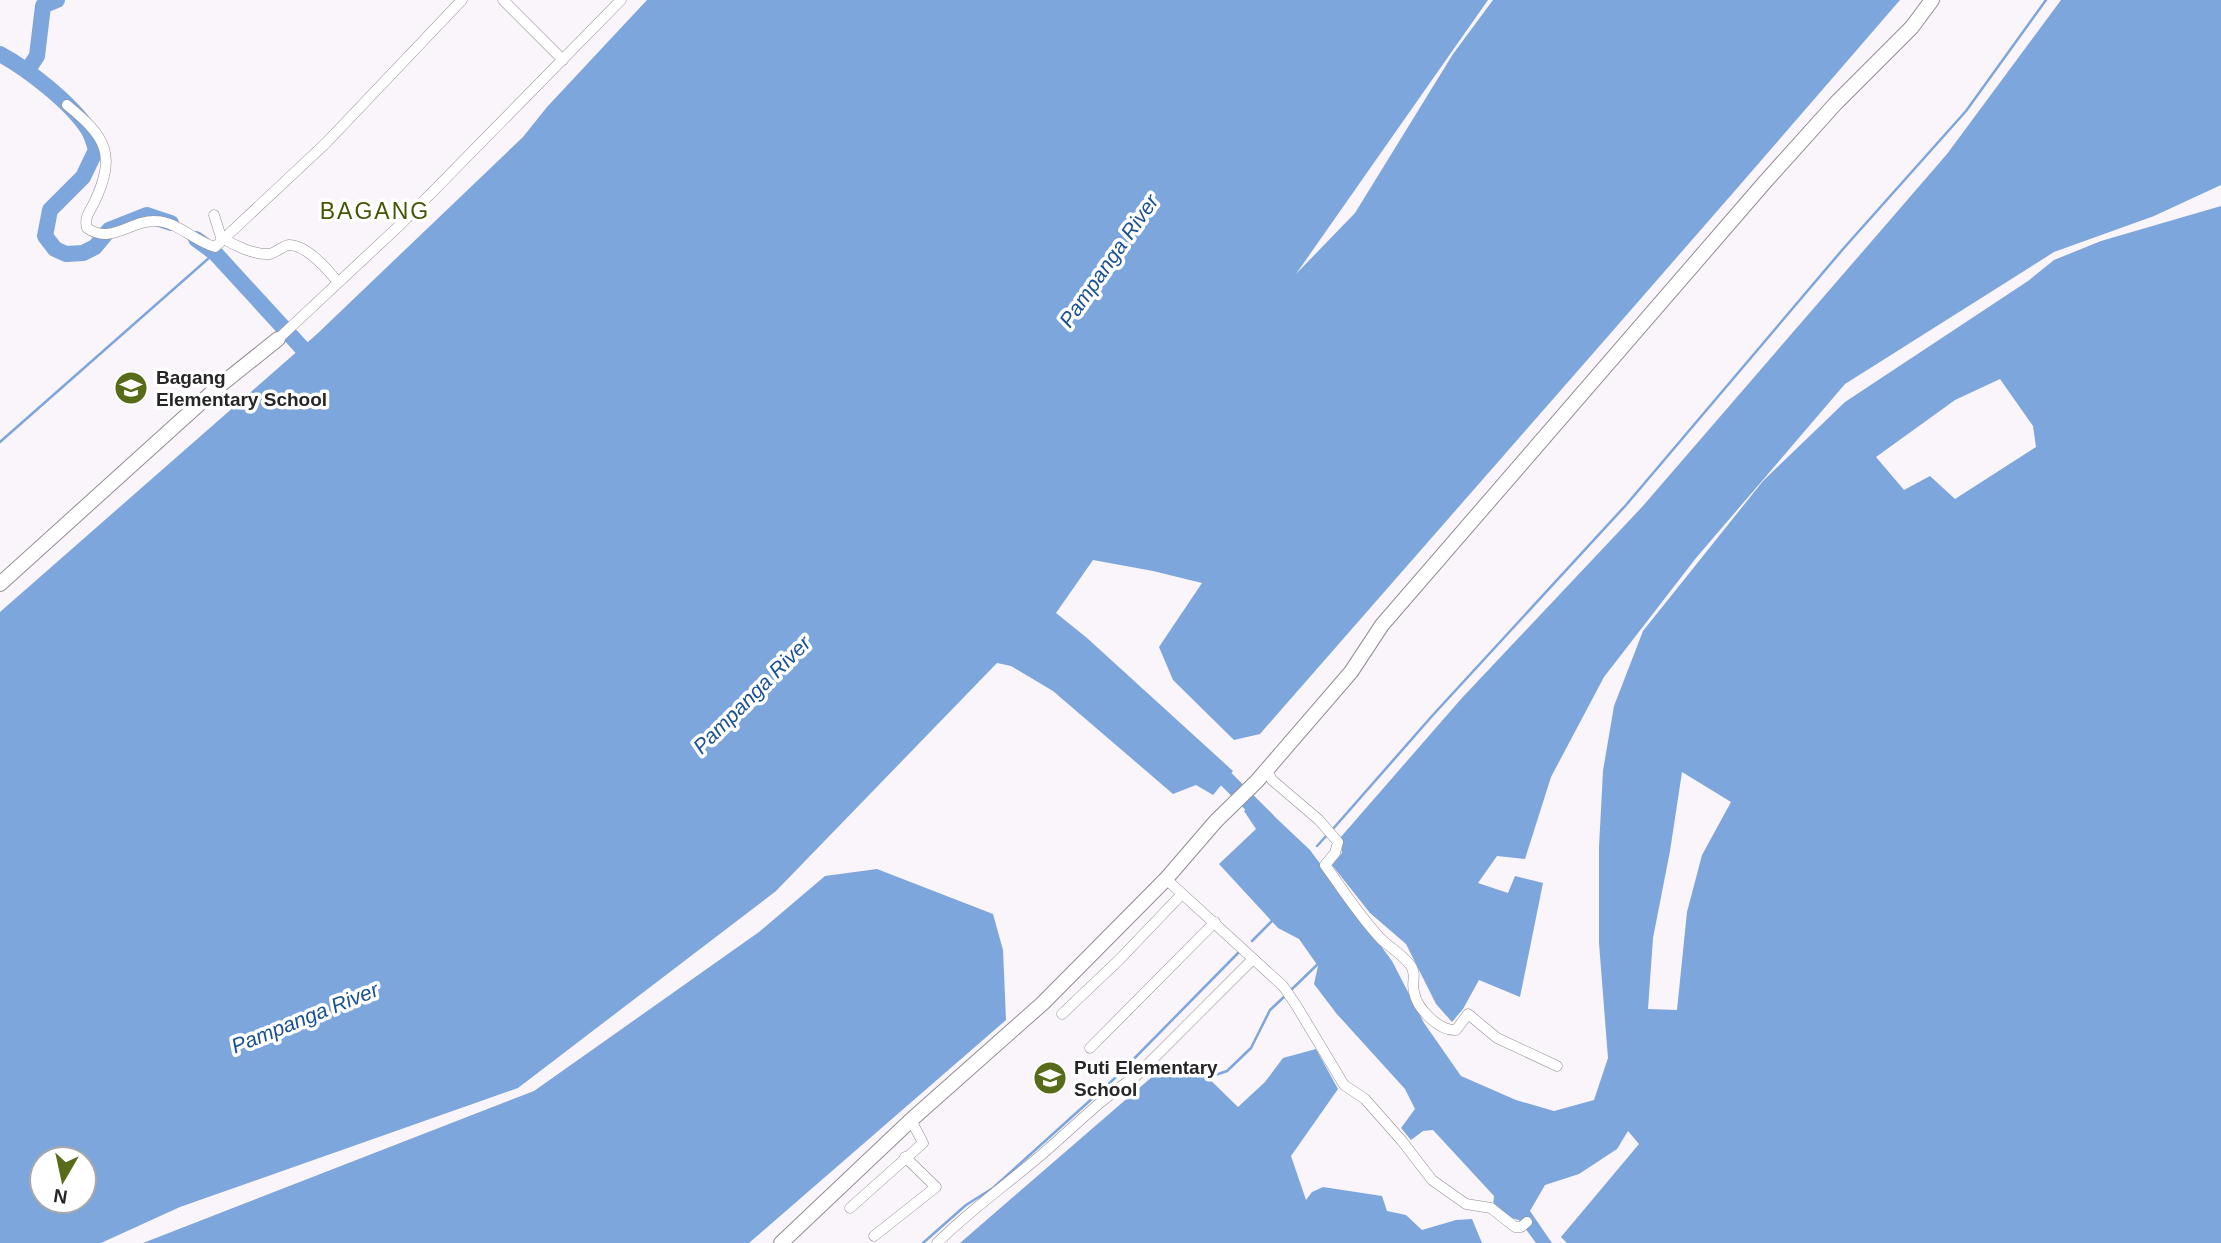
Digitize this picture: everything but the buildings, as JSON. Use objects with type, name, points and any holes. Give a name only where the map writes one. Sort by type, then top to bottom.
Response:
[{"type":"street","points":[[67,105],[96,132],[105,147],[103,178],[85,220],[87,228],[96,233],[111,234],[156,220],[168,223],[213,247],[326,143],[462,0]]},
{"type":"street","points":[[503,0],[563,60]]},
{"type":"street","points":[[0,584],[218,387],[278,339],[411,215],[621,0]]},
{"type":"street","points":[[781,1243],[911,1120],[1043,1003],[1166,878],[1216,821],[1262,775],[1351,672],[1382,625],[1686,272],[1836,103],[1912,27],[1932,0]]},
{"type":"street","points":[[214,215],[224,239],[236,246],[265,254],[271,254],[288,245],[298,247],[323,263],[338,282]]},
{"type":"street","points":[[1262,775],[1272,780],[1338,842],[1335,853],[1325,865],[1381,939],[1411,966],[1415,974],[1414,993],[1437,1025],[1456,1030],[1468,1014],[1497,1038],[1557,1066]]},
{"type":"street","points":[[1166,878],[1283,986],[1344,1085],[1365,1099],[1432,1180],[1466,1204],[1486,1205],[1515,1227],[1524,1225]]},
{"type":"street","points":[[1062,1014],[1119,960],[1182,894]]},
{"type":"street","points":[[1090,1048],[1215,922]]},
{"type":"street","points":[[937,1243],[957,1223],[1032,1163],[1118,1088],[1135,1077],[1254,960]]},
{"type":"street","points":[[850,1208],[923,1143],[911,1120]]},
{"type":"street","points":[[874,1236],[936,1187],[905,1157]]},
{"type":"water","name":"Pampanga River","points":[[647,0],[1488,0],[1296,274],[1355,213],[1453,54],[1493,0],[1900,0],[1260,734],[1234,740],[1173,680],[1159,647],[1202,583],[1093,560],[1056,613],[1233,771],[1213,795],[1196,785],[1173,794],[1053,691],[1011,666],[997,663],[776,891],[518,1088],[180,1207],[101,1243],[0,1243],[0,612],[317,334],[523,137],[547,107]]},
{"type":"water","points":[[2061,0],[2221,0],[2221,185],[2154,216],[2054,252],[1845,384],[1696,558],[1604,677],[1551,777],[1525,859],[1497,856],[1478,883],[1508,893],[1515,876],[1543,883],[1520,997],[1479,980],[1463,1009],[1452,1022],[1436,1004],[1406,944],[1370,913],[1332,865],[1342,853],[1340,838],[1461,699],[1642,507],[1947,154]]},
{"type":"water","points":[[2221,206],[2221,1243],[1567,1243],[1561,1237],[1639,1144],[1628,1131],[1617,1149],[1579,1174],[1545,1185],[1530,1211],[1552,1243],[1536,1243],[1519,1220],[1503,1216],[1493,1206],[1494,1196],[1433,1130],[1423,1131],[1411,1140],[1401,1128],[1415,1109],[1405,1089],[1336,1013],[1314,984],[1318,966],[1299,939],[1278,928],[1219,864],[1256,829],[1244,811],[1257,800],[1310,850],[1392,961],[1424,1023],[1461,1076],[1516,1100],[1554,1111],[1594,1100],[1608,1058],[1599,943],[1599,847],[1603,771],[1614,706],[1643,631],[1763,481],[1845,402],[2028,281],[2054,260],[2101,241]],"holes":[[[2000,379],[2033,426],[2036,447],[1955,499],[1930,476],[1904,490],[1876,457],[1955,400]],[[1682,772],[1731,802],[1702,855],[1687,912],[1677,1010],[1648,1009],[1653,938]]]},
{"type":"water","points":[[877,869],[993,914],[1003,950],[1006,1020],[749,1243],[143,1243],[534,1091],[759,932],[825,876]]},
{"type":"water","points":[[1316,1049],[1338,1089],[1291,1156],[1306,1200],[1312,1192],[1323,1187],[1382,1196],[1387,1211],[1406,1215],[1422,1230],[1456,1220],[1472,1219],[1482,1243],[960,1243],[1160,1070],[1197,1067],[1238,1107],[1265,1082],[1283,1058]]},
{"type":"waterway","points":[[27,71],[37,56],[43,6],[57,0]]},
{"type":"waterway","points":[[1332,830],[1432,716],[1626,505],[1843,249],[1966,111],[2046,0]]},
{"type":"waterway","points":[[0,54],[36,77],[71,108],[93,139],[96,150],[83,177],[50,210],[45,236],[55,249],[66,254],[83,253],[95,247],[109,230],[147,215],[171,223]]},
{"type":"waterway","points":[[196,239],[215,253],[314,361]]},
{"type":"waterway","points":[[0,442],[218,250]]},
{"type":"waterway","points":[[1208,769],[1221,774],[1267,820]]},
{"type":"waterway","points":[[1317,846],[1327,835]]},
{"type":"waterway","points":[[1252,941],[1272,921]]},
{"type":"waterway","points":[[923,1243],[966,1205],[993,1188],[1115,1078],[1241,950]]},
{"type":"waterway","points":[[1291,990],[1319,963]]},
{"type":"waterway","points":[[1207,1078],[1227,1071],[1251,1048],[1270,1010],[1286,995]]},
{"type":"place","name":"Bagang Elementary School","points":[[131,388]]},
{"type":"place","name":"Puti Elementary School","points":[[1050,1078]]},
{"type":"district","name":"BAGANG","points":[[375,211]]}]
